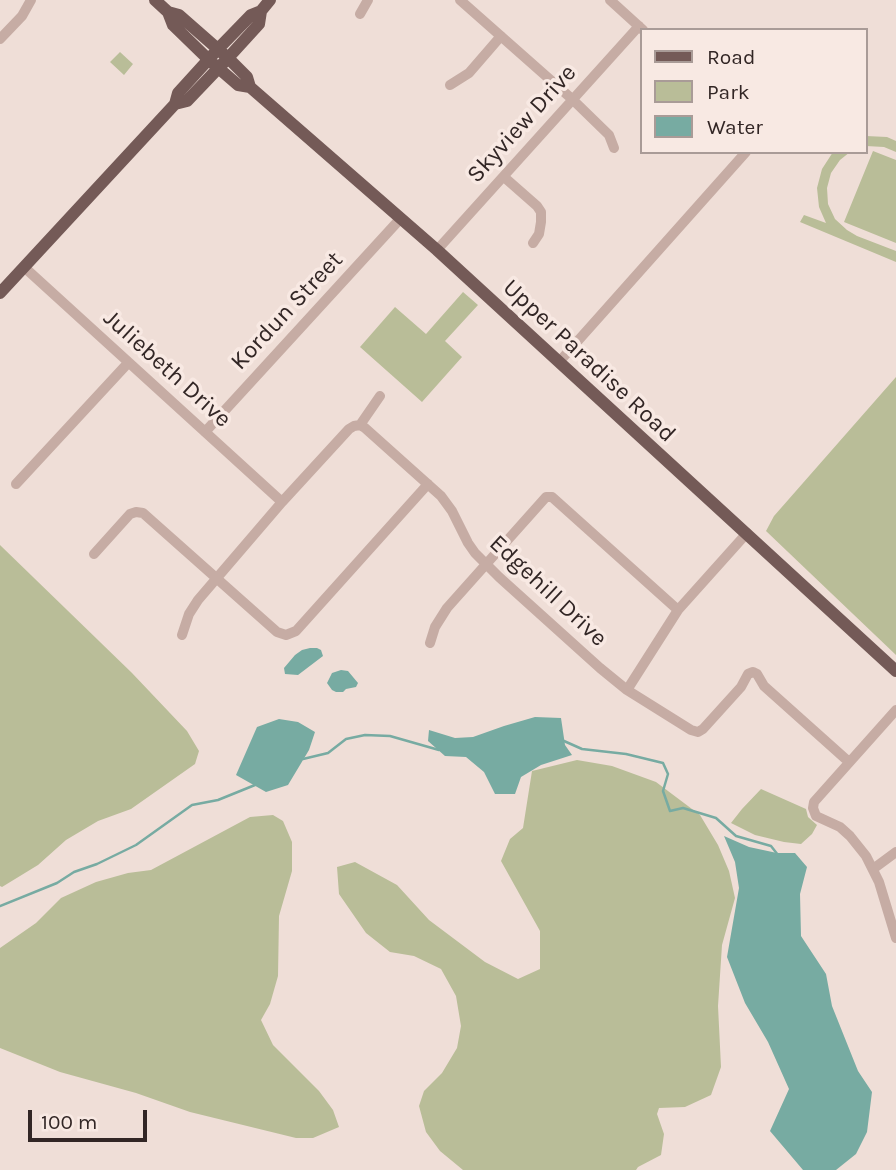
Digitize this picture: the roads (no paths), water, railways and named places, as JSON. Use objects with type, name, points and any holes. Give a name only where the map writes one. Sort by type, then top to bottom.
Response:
[{"type":"main road","name":"Upper Paradise Road","points":[[155,0],[168,12],[173,25],[214,64],[239,85],[250,87],[437,250],[896,671]]},
{"type":"main road","points":[[0,293],[175,104],[178,93],[214,64],[251,15],[261,11],[270,0]]},
{"type":"main road","name":"Upper Paradise Road","points":[[168,12],[179,15],[223,53],[247,77],[250,87]]},
{"type":"street","points":[[0,39],[22,16],[32,0]]},
{"type":"street","points":[[360,13],[368,0]]},
{"type":"street","points":[[460,0],[572,99],[609,135],[614,148]]},
{"type":"street","points":[[610,0],[641,28]]},
{"type":"street","name":"Skyview Drive","points":[[437,250],[572,99],[640,29]]},
{"type":"street","points":[[450,85],[469,73],[500,36]]},
{"type":"street","points":[[559,362],[744,154]]},
{"type":"street","points":[[504,177],[541,212],[539,234],[533,243]]},
{"type":"street","name":"Kordun Street","points":[[205,432],[401,218]]},
{"type":"street","name":"Juliebeth Drive","points":[[24,267],[282,502]]},
{"type":"street","points":[[16,484],[128,363]]},
{"type":"street","points":[[182,635],[193,608],[282,502],[349,429],[360,425],[380,396]]},
{"type":"street","name":"Edgehill Drive","points":[[360,425],[440,496],[452,511],[468,543],[486,564],[627,690],[698,732],[741,687],[748,674],[753,672],[764,686],[849,762]]},
{"type":"street","points":[[94,554],[130,514],[142,512],[277,632],[286,635],[296,631],[428,484]]},
{"type":"street","points":[[429,643],[435,626],[447,608],[546,497],[552,497],[678,610]]},
{"type":"street","points":[[627,690],[678,610],[747,533]]},
{"type":"street","points":[[896,710],[814,802],[813,812],[840,827],[866,856],[883,893],[896,938]]},
{"type":"street","points":[[873,869],[896,852]]},
{"type":"water","points":[[310,648],[321,650],[323,656],[298,675],[285,674],[284,668],[295,655]]},
{"type":"water","points":[[348,671],[358,683],[356,687],[343,692],[332,690],[327,683],[332,673]]},
{"type":"water","points":[[535,717],[561,718],[565,745],[572,755],[541,765],[521,777],[515,794],[495,794],[484,772],[466,757],[445,756],[428,741],[429,730],[455,738],[473,737]]},
{"type":"water","points":[[279,719],[298,722],[315,732],[309,750],[288,785],[266,792],[236,775],[257,727]]},
{"type":"water","points":[[724,836],[749,847],[777,853],[795,853],[807,867],[800,894],[801,936],[826,974],[832,1006],[858,1071],[872,1092],[867,1132],[856,1154],[836,1170],[803,1170],[770,1131],[789,1089],[768,1042],[745,1003],[727,957],[739,888],[735,862]]},
{"type":"waterway","points":[[303,759],[328,753],[346,739],[365,735],[390,736],[439,750]]},
{"type":"waterway","points":[[564,741],[582,749],[626,754],[663,763],[668,774],[663,791],[670,811],[683,808],[716,818],[736,836],[771,846],[778,855]]},
{"type":"waterway","points":[[0,906],[57,883],[74,872],[136,845],[192,805],[218,800],[255,785]]}]
